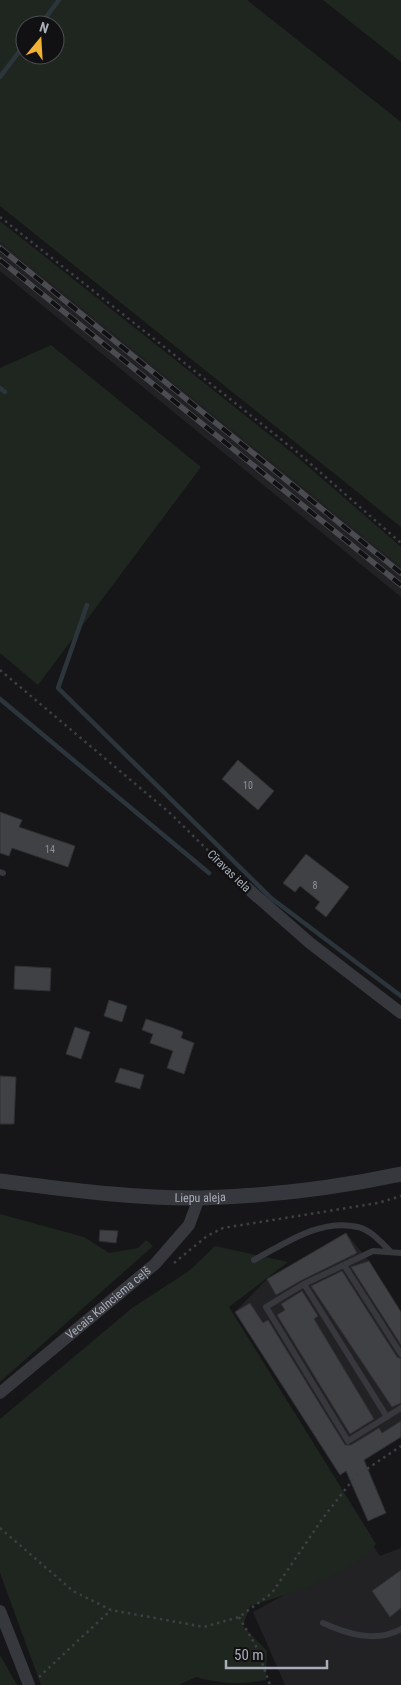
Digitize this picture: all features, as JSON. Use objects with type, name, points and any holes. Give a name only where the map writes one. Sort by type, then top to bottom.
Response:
[{"type":"street","name":"Cīravas iela","points":[[245,886],[310,943],[401,1013]]},
{"type":"street","name":"Liepu aleja","points":[[0,1181],[78,1191],[199,1198],[300,1191],[401,1174]]},
{"type":"street","name":"Vecais Kalnciema ceļš","points":[[0,1393],[155,1264],[189,1225],[199,1198]]},
{"type":"street","points":[[0,1611],[33,1682]]},
{"type":"lane","points":[[254,1260],[327,1225],[359,1227],[375,1236],[391,1252]]},
{"type":"lane","points":[[401,1252],[373,1252],[304,1284],[266,1307],[348,1441],[401,1408]]},
{"type":"lane","points":[[344,1265],[401,1354]]},
{"type":"lane","points":[[304,1284],[388,1417]]},
{"type":"lane","points":[[322,1623],[338,1630],[372,1638],[401,1630]]},
{"type":"path","points":[[0,217],[297,452],[401,543]]},
{"type":"path","name":"Cīravas iela","points":[[0,670],[171,814],[245,886]]},
{"type":"path","points":[[167,1269],[207,1236],[223,1228],[378,1203],[401,1196]]},
{"type":"path","points":[[0,1528],[73,1591],[111,1610],[204,1627],[239,1617],[272,1593],[323,1518],[355,1477],[401,1446]]},
{"type":"path","points":[[33,1682],[111,1610]]},
{"type":"path","points":[[239,1617],[256,1646],[270,1685]]},
{"type":"shaded area","points":[[0,0],[247,0],[401,122],[401,527],[0,206]]},
{"type":"shaded area","points":[[323,0],[401,0],[401,62]]},
{"type":"shaded area","points":[[0,221],[295,455],[401,547],[401,567],[0,242]]},
{"type":"shaded area","points":[[0,242],[401,567],[401,597],[0,271]]},
{"type":"shaded area","points":[[51,345],[201,467],[38,685],[0,653],[0,368]]},
{"type":"shaded area","points":[[0,1214],[84,1237],[109,1253],[138,1248],[146,1240],[153,1246],[0,1382]]},
{"type":"shaded area","points":[[346,1233],[369,1261],[401,1312],[401,1437],[340,1475],[235,1312],[267,1279]]},
{"type":"shaded area","points":[[215,1246],[288,1262],[229,1307],[376,1544],[366,1555],[336,1574],[282,1596],[250,1606],[243,1626],[267,1651],[266,1680],[231,1683],[196,1677],[179,1685],[41,1685],[0,1573],[0,1419],[132,1308],[189,1271]]},
{"type":"shaded area","points":[[373,1546],[380,1556],[401,1548],[401,1685],[285,1685],[253,1612]]},
{"type":"shaded area","points":[[0,1655],[17,1685],[0,1685]]},
{"type":"building","points":[[238,760],[274,791],[258,810],[222,779]]},
{"type":"building","points":[[0,812],[22,820],[19,827],[75,846],[68,867],[12,848],[9,856],[0,853]]},
{"type":"building","points":[[306,854],[349,887],[326,917],[315,908],[320,902],[300,886],[295,892],[283,883]]},
{"type":"building","points":[[15,966],[51,968],[50,991],[14,989]]},
{"type":"building","points":[[109,1000],[127,1006],[122,1022],[104,1016]]},
{"type":"building","points":[[146,1019],[183,1032],[181,1038],[194,1043],[184,1074],[167,1068],[173,1051],[150,1043],[153,1034],[142,1030]]},
{"type":"building","points":[[75,1027],[90,1032],[81,1059],[66,1054]]},
{"type":"building","points":[[120,1068],[144,1075],[140,1089],[115,1082]]},
{"type":"building","points":[[0,1076],[16,1077],[14,1124],[0,1124]]},
{"type":"building","points":[[100,1230],[118,1231],[116,1243],[99,1241]]},
{"type":"building","points":[[346,1233],[357,1253],[276,1295],[267,1279]]},
{"type":"building","points":[[369,1261],[401,1312],[401,1345],[351,1267]]},
{"type":"building","points":[[342,1271],[397,1357],[401,1359],[401,1403],[392,1407],[311,1286]]},
{"type":"building","points":[[302,1291],[318,1316],[314,1319],[374,1419],[350,1434],[277,1315],[285,1310],[281,1304]]},
{"type":"building","points":[[250,1303],[263,1323],[268,1320],[345,1445],[351,1445],[379,1428],[382,1433],[401,1421],[401,1437],[364,1460],[386,1513],[368,1521],[346,1471],[340,1475],[235,1312]]},
{"type":"building","points":[[401,1570],[401,1608],[390,1617],[372,1591]]},
{"type":"waterway","points":[[48,15],[59,0]]},
{"type":"waterway","points":[[0,77],[15,57]]},
{"type":"waterway","points":[[0,388],[5,392]]},
{"type":"waterway","points":[[87,605],[58,688],[271,898],[401,996]]},
{"type":"waterway","points":[[0,699],[209,873]]},
{"type":"railway","points":[[0,248],[401,573]]},
{"type":"railway","points":[[0,260],[401,585]]}]
